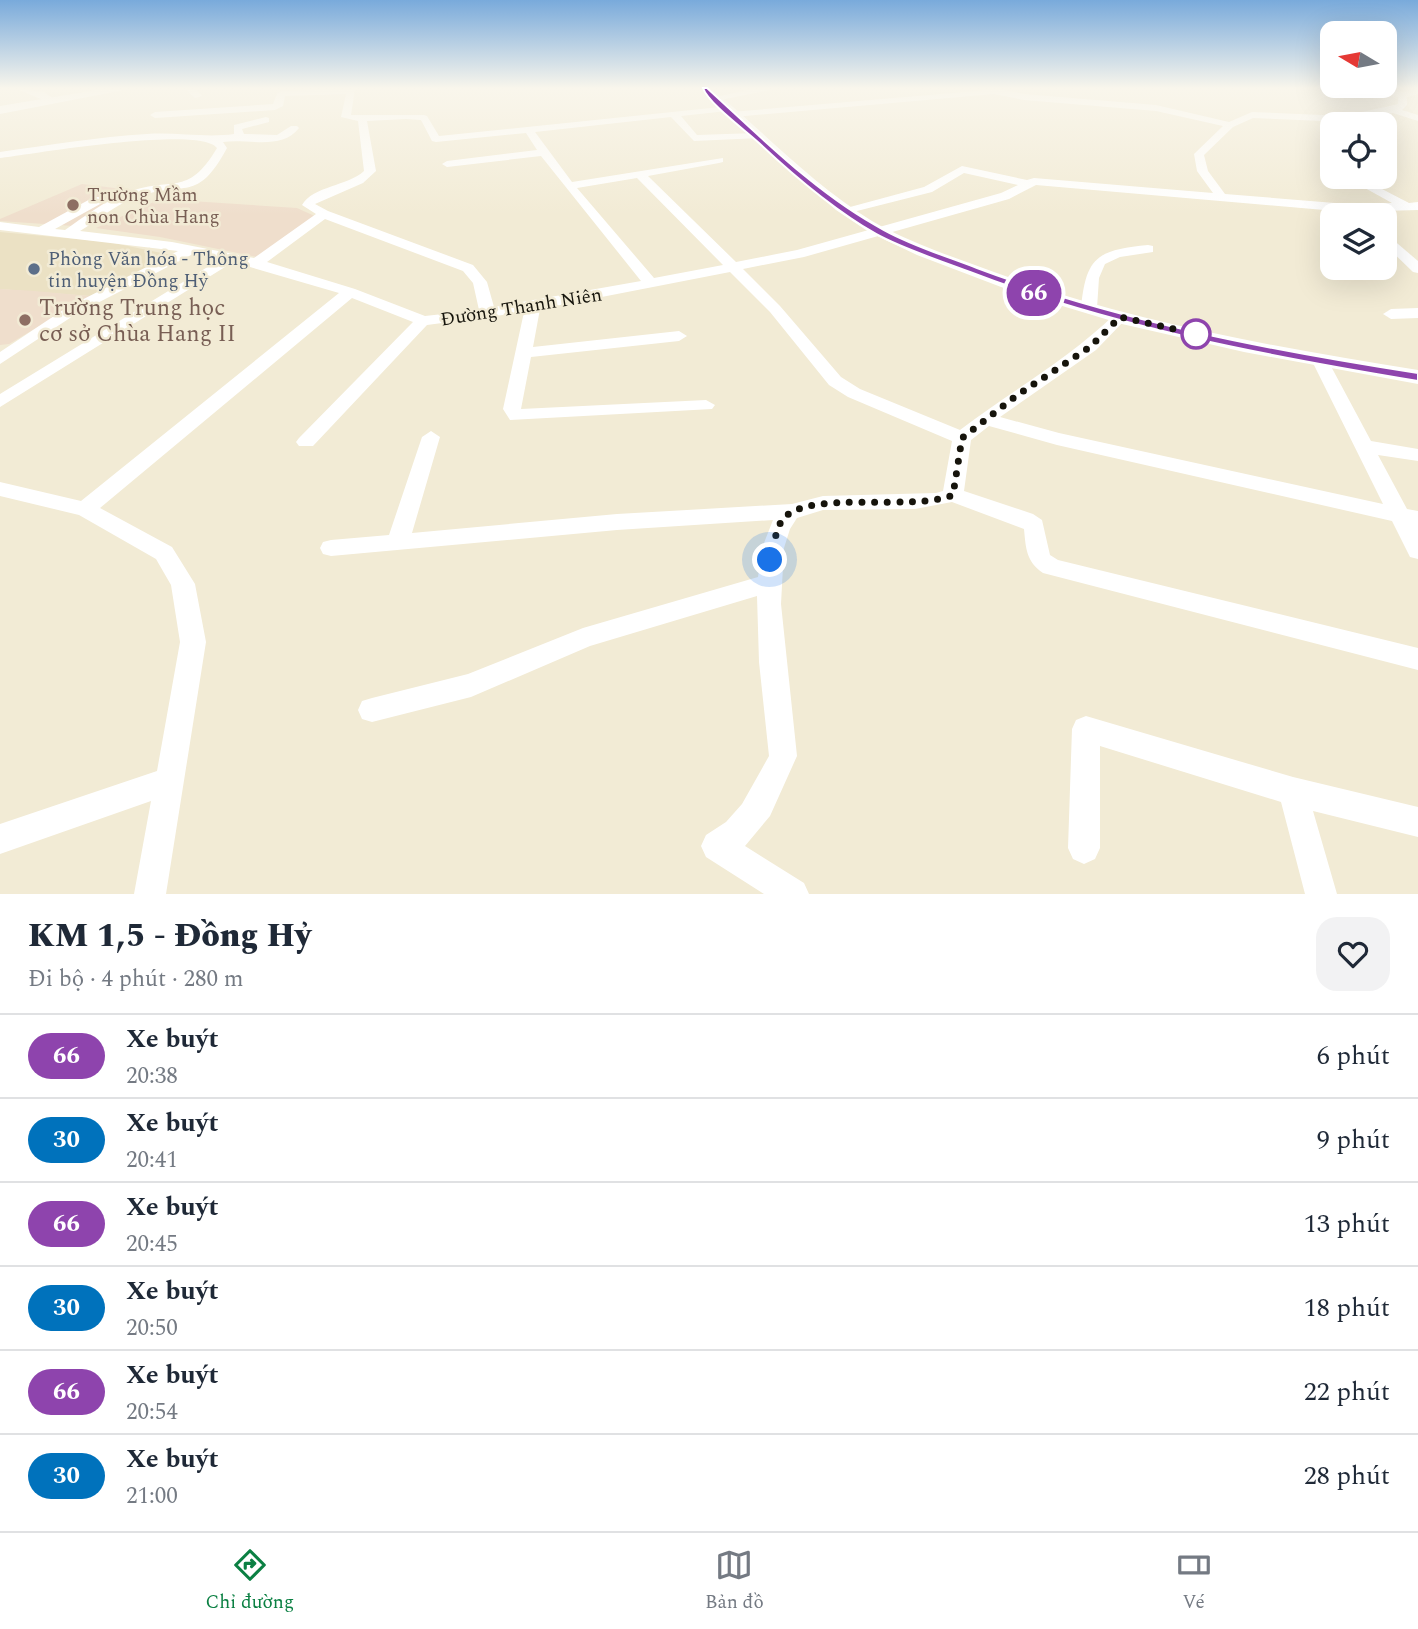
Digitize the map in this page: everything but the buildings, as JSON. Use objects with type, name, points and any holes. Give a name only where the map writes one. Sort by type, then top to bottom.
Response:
[{"type":"main road","points":[[750,131],[845,210],[881,233],[1011,285],[1120,317],[1320,361],[1418,377]]},
{"type":"street","points":[[166,137],[174,131]]},
{"type":"street","points":[[238,131],[240,136]]},
{"type":"street","points":[[0,155],[115,140],[166,137],[215,140],[240,136],[261,139],[286,136],[291,131]]},
{"type":"street","points":[[364,131],[370,171],[358,181],[310,201],[308,205],[324,214],[468,268],[480,282],[488,313]]},
{"type":"street","points":[[445,131],[432,132],[436,139],[444,139],[522,131]]},
{"type":"street","points":[[529,131],[542,153],[650,283]]},
{"type":"street","points":[[688,131],[694,138],[756,136]]},
{"type":"street","points":[[1220,195],[1203,171],[1199,153],[1224,131]]},
{"type":"street","points":[[70,232],[127,197],[138,193],[173,190],[193,183],[215,165],[222,148],[215,140]]},
{"type":"street","points":[[447,164],[542,153]]},
{"type":"street","points":[[569,186],[719,160]]},
{"type":"street","points":[[845,210],[928,190],[962,169],[1026,183],[1044,180],[1220,195],[1320,207]]},
{"type":"street","points":[[639,173],[775,309],[835,381],[854,393],[962,438]]},
{"type":"street","name":"Đường Thanh Niên","points":[[0,226],[70,232],[191,250],[256,263],[350,292],[423,321],[533,306],[734,267],[881,233],[1005,196],[1026,183]]},
{"type":"street","points":[[1377,189],[1413,206]]},
{"type":"street","points":[[42,230],[98,200]]},
{"type":"street","points":[[256,263],[324,214]]},
{"type":"street","points":[[1089,308],[1091,272],[1098,262],[1120,252],[1148,249]]},
{"type":"street","points":[[1397,249],[1418,269]]},
{"type":"street","points":[[0,359],[71,311],[191,250]]},
{"type":"street","points":[[0,402],[231,258]]},
{"type":"street","points":[[85,509],[350,292]]},
{"type":"street","points":[[533,306],[512,409],[516,416],[706,405]]},
{"type":"street","points":[[1391,314],[1418,313]]},
{"type":"street","points":[[953,495],[962,438],[1090,347],[1120,317]]},
{"type":"street","points":[[306,442],[423,321]]},
{"type":"street","points":[[525,353],[679,336]]},
{"type":"street","points":[[1320,361],[1362,446],[1408,517],[1418,551]]},
{"type":"street","points":[[986,419],[1057,439],[1408,517]]},
{"type":"street","points":[[398,541],[431,437]]},
{"type":"street","points":[[1362,446],[1418,456]]},
{"type":"street","points":[[0,489],[85,509],[164,554],[183,584],[193,642],[150,894]]},
{"type":"street","points":[[331,548],[617,522],[792,511],[815,504],[930,500],[953,495],[1025,519],[1034,526],[1039,559],[1051,567],[1418,659]]},
{"type":"street","points":[[792,511],[782,520],[778,532],[770,560],[769,584],[771,652],[783,755],[753,817],[728,841],[717,846],[793,894]]},
{"type":"street","points":[[372,710],[471,685],[583,638],[722,595],[769,584]]},
{"type":"street","points":[[1084,848],[1086,729],[1293,791],[1418,822]]},
{"type":"street","points":[[0,839],[171,780]]},
{"type":"street","points":[[1293,791],[1321,894]]},
{"type":"shaded area","name":"Trường Mầm non Chùa Hang","points":[[82,184],[139,191],[74,226],[0,221],[0,219]]},
{"type":"shaded area","points":[[160,199],[297,208],[319,218],[257,257],[160,237],[96,228]]},
{"type":"shaded area","points":[[0,232],[109,242],[171,255],[90,296],[0,289]]},
{"type":"shaded area","name":"Trường Trung học cơ sở Chùa Hang II","points":[[0,289],[90,296],[9,344],[0,345]]},
{"type":"bus line","name":"66","points":[[751,131],[816,188],[881,233],[1036,294],[1120,317],[1320,361],[1418,377]]},
{"type":"place","name":"Trường Mầm non Chùa Hang","points":[[73,205]]},
{"type":"place","name":"Phòng Văn hóa - Thông tin huyện Đồng Hỷ","points":[[34,269]]},
{"type":"place","name":"Trường Trung học cơ sở Chùa Hang II","points":[[25,320]]},
{"type":"route","points":[[770,560],[782,520],[792,511],[815,504],[930,500],[953,495],[962,438],[1016,396],[1090,347],[1120,317],[1196,334]]}]
